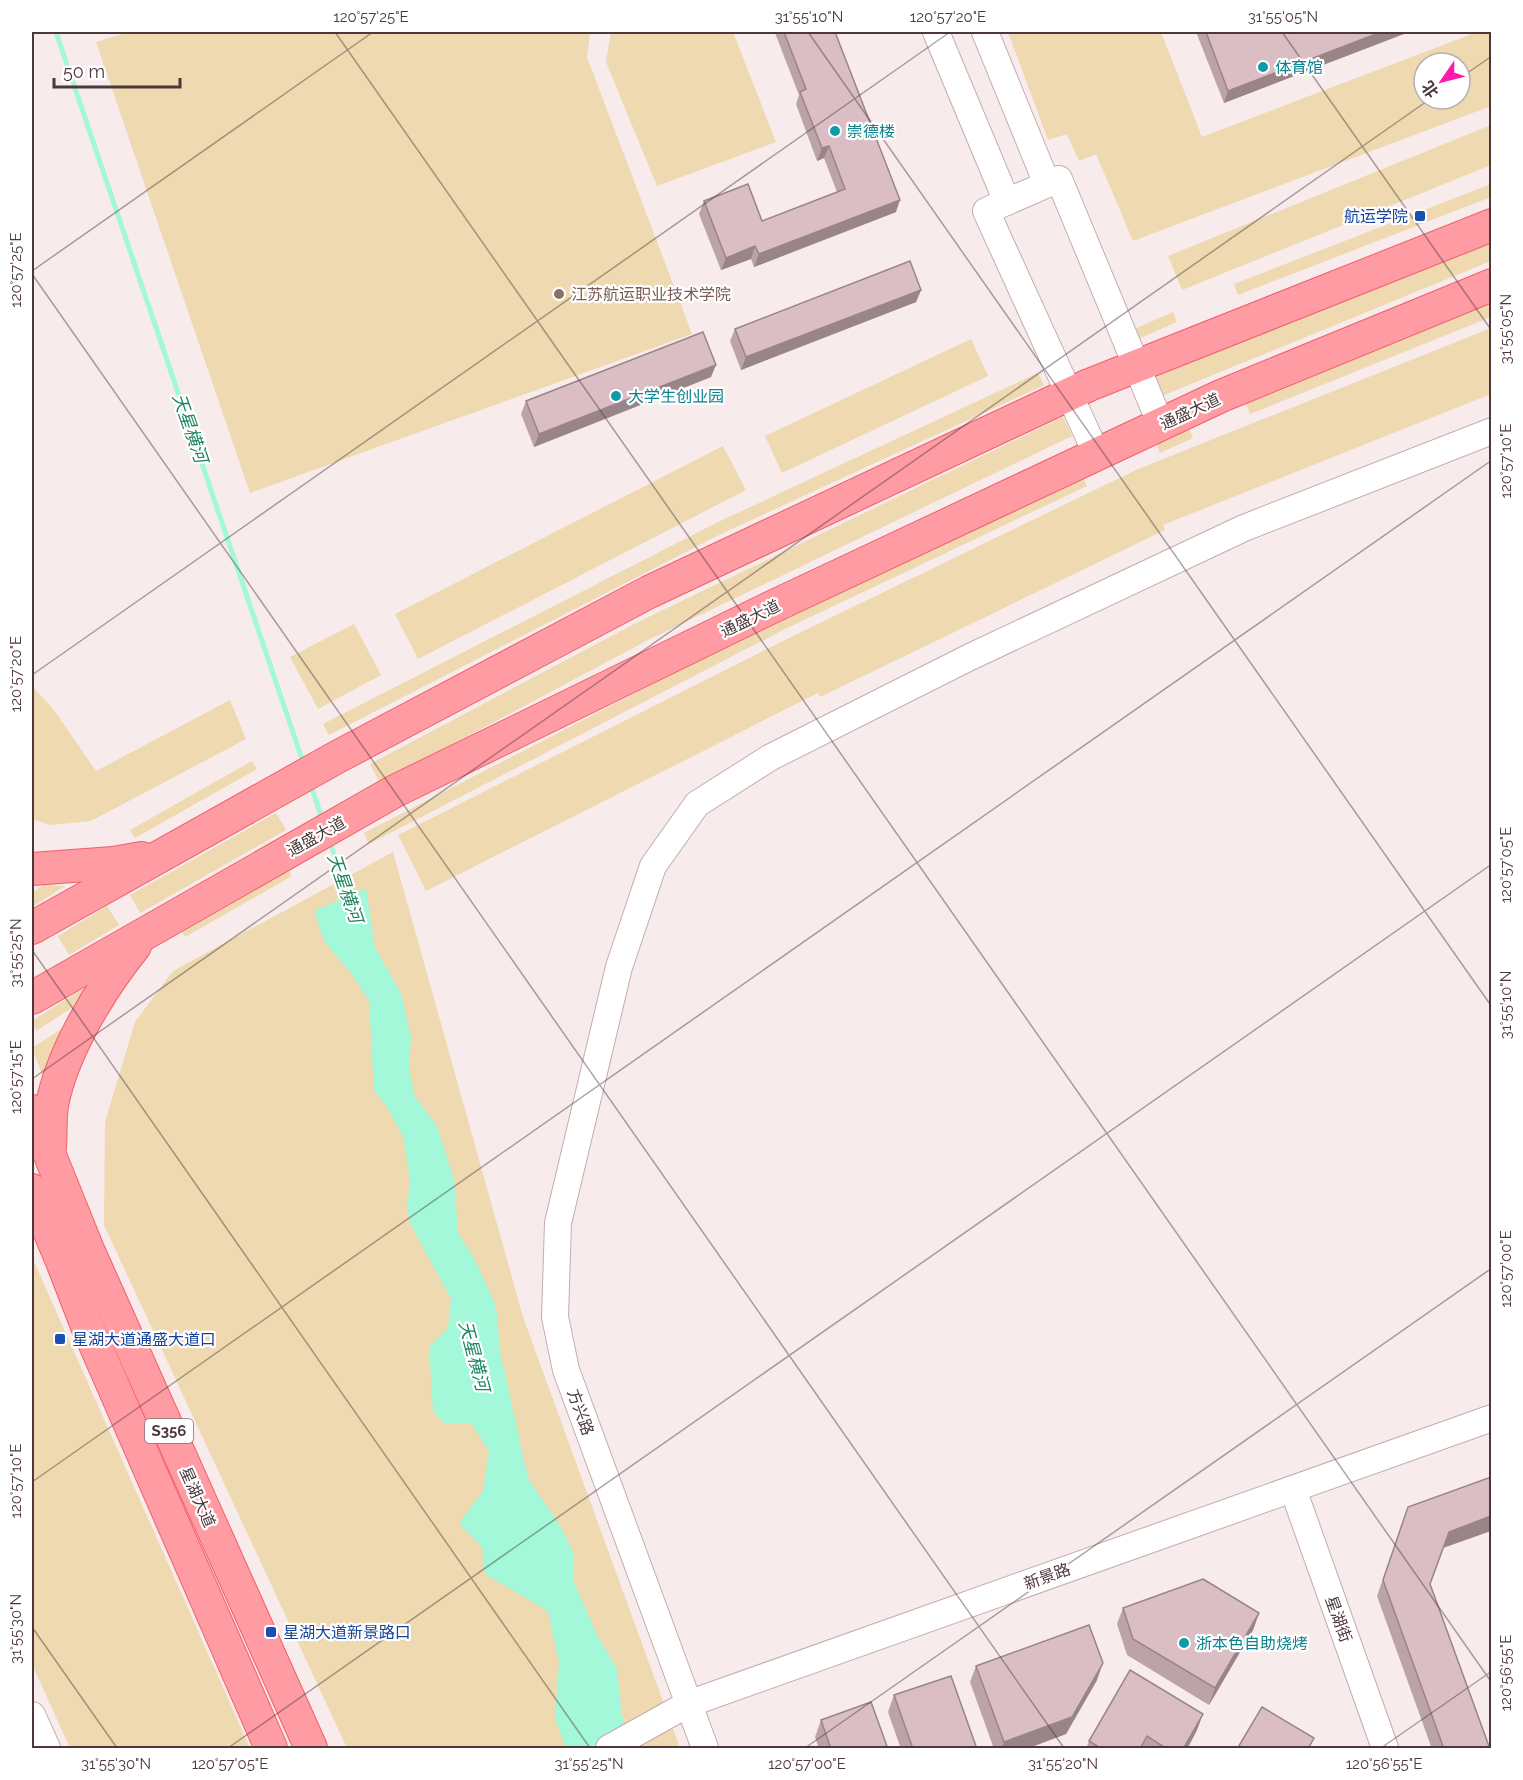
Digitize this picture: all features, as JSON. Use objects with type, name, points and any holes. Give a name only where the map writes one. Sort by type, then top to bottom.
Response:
[{"type":"main road","points":[[32,928],[339,756],[650,592],[1070,394],[1491,225]]},
{"type":"main road","name":"通盛大道","points":[[32,998],[395,791],[729,628],[1221,396],[1491,285]]},
{"type":"main road","points":[[32,869],[113,863],[166,853]]},
{"type":"main road","points":[[50,1157],[52,1106],[63,1070],[86,1018],[112,975],[143,934]]},
{"type":"main road","name":"星湖大道","points":[[32,1111],[93,1263],[311,1749]]},
{"type":"main road","name":"星湖大道","points":[[32,1192],[87,1326],[271,1749]]},
{"type":"street","points":[[936,32],[1007,202]]},
{"type":"street","points":[[985,32],[1047,184]]},
{"type":"street","points":[[1097,454],[986,211],[1059,179],[1161,425]]},
{"type":"street","name":"方兴路","points":[[705,1749],[566,1370],[555,1317],[558,1223],[619,967],[653,866],[697,804],[771,757],[970,657],[1234,532],[1491,431]]},
{"type":"street","name":"新景路","points":[[619,1743],[688,1704],[1491,1418]]},
{"type":"street","name":"星湖街","points":[[1293,1489],[1385,1749]]},
{"type":"street","points":[[32,1715],[47,1749]]},
{"type":"shaded area","points":[[129,32],[590,32],[587,57],[692,334],[250,493],[96,42]]},
{"type":"shaded area","points":[[611,32],[733,32],[776,142],[657,186],[606,62]]},
{"type":"shaded area","points":[[1008,32],[1161,32],[1202,137],[1412,57],[1412,111],[1472,111],[1472,51],[1427,51],[1477,32],[1491,32],[1491,106],[1133,241],[1096,154],[1079,161],[1067,134],[1048,140]]},
{"type":"shaded area","points":[[1491,125],[1491,165],[1182,290],[1168,256]]},
{"type":"shaded area","points":[[1491,184],[1491,197],[1238,295],[1234,284]]},
{"type":"shaded area","points":[[1491,239],[1491,261],[1140,405],[1132,387]]},
{"type":"shaded area","points":[[1491,302],[1491,317],[1250,414],[1245,401]]},
{"type":"shaded area","points":[[1173,312],[1177,322],[1115,349],[1111,339]]},
{"type":"shaded area","points":[[1491,328],[1491,394],[1163,525],[1165,530],[820,697],[818,693],[426,891],[398,835],[791,637],[1136,470]]},
{"type":"shaded area","points":[[971,339],[988,376],[782,473],[765,436]]},
{"type":"shaded area","points":[[1038,373],[1044,385],[721,534],[329,735],[323,724],[716,523]]},
{"type":"shaded area","points":[[1063,417],[1072,436],[646,641],[380,783],[370,764],[636,623]]},
{"type":"shaded area","points":[[1189,428],[1193,438],[1160,453],[1156,443]]},
{"type":"shaded area","points":[[723,446],[746,490],[418,659],[395,614]]},
{"type":"shaded area","points":[[1081,474],[1087,486],[785,629],[369,844],[364,833],[781,618]]},
{"type":"shaded area","points":[[354,624],[381,675],[318,709],[290,657]]},
{"type":"shaded area","points":[[32,686],[54,710],[96,771],[230,700],[246,739],[91,821],[50,825],[32,819]]},
{"type":"shaded area","points":[[252,761],[257,769],[135,838],[130,830]]},
{"type":"shaded area","points":[[276,813],[286,830],[140,913],[130,895]]},
{"type":"shaded area","points":[[393,852],[523,1317],[680,1748],[347,1748],[104,1225],[105,1122],[135,1022],[173,971]]},
{"type":"shaded area","points":[[287,868],[292,876],[185,937],[180,928]]},
{"type":"shaded area","points":[[44,885],[65,886],[32,907],[32,893]]},
{"type":"shaded area","points":[[107,906],[119,925],[69,955],[58,936]]},
{"type":"shaded area","points":[[92,983],[84,1000],[36,1031],[32,1021]]},
{"type":"shaded area","points":[[66,1026],[45,1082],[32,1048]]},
{"type":"shaded area","points":[[32,1257],[250,1748],[70,1748],[32,1664]]},
{"type":"water","points":[[366,888],[375,948],[401,993],[411,1037],[409,1069],[415,1097],[437,1126],[454,1179],[458,1233],[474,1258],[496,1306],[500,1351],[528,1478],[562,1529],[574,1554],[574,1582],[597,1635],[617,1669],[622,1715],[631,1748],[566,1748],[555,1718],[559,1662],[548,1611],[485,1574],[482,1547],[459,1523],[483,1491],[489,1451],[471,1423],[444,1423],[433,1412],[429,1347],[448,1328],[451,1299],[411,1225],[407,1208],[410,1179],[403,1136],[385,1104],[374,1090],[369,1001],[351,973],[324,941],[314,911]]},
{"type":"building","name":"崇德楼","points":[[784,32],[835,32],[900,200],[759,254],[755,246],[726,258],[704,201],[748,184],[762,221],[845,189],[829,146],[822,148],[800,92],[806,89]]},
{"type":"building","name":"体育馆","points":[[1206,32],[1381,32],[1228,91]]},
{"type":"building","name":"大学生创业园","points":[[910,261],[921,290],[746,357],[735,329]]},
{"type":"building","name":"大学生创业园","points":[[703,332],[716,365],[539,434],[526,401]]},
{"type":"building","points":[[1491,1477],[1491,1516],[1449,1532],[1430,1584],[1490,1749],[1444,1749],[1383,1580],[1408,1507]]},
{"type":"building","name":"浙本色自助烧烤","points":[[1203,1579],[1259,1613],[1215,1688],[1133,1639],[1123,1608]]},
{"type":"building","points":[[1089,1625],[1103,1663],[1072,1717],[1004,1742],[976,1666]]},
{"type":"building","points":[[1130,1670],[1203,1714],[1183,1749],[1167,1749],[1147,1736],[1140,1749],[1102,1749],[1089,1741]]},
{"type":"building","points":[[951,1676],[977,1749],[913,1749],[894,1695]]},
{"type":"building","points":[[871,1702],[888,1749],[831,1749],[821,1720]]},
{"type":"building","points":[[1262,1707],[1314,1738],[1308,1749],[1237,1749]]},
{"type":"waterway","name":"天星横河","points":[[56,32],[304,765]]},
{"type":"waterway","name":"天星横河","points":[[310,782],[323,822]]},
{"type":"waterway","name":"天星横河","points":[[329,839],[350,902]]},
{"type":"place","name":"体育馆","points":[[1263,67]]},
{"type":"place","name":"崇德楼","points":[[835,131]]},
{"type":"place","name":"航运学院","points":[[1420,216]]},
{"type":"place","name":"江苏航运职业技术学院","points":[[559,294]]},
{"type":"place","name":"大学生创业园","points":[[616,396]]},
{"type":"place","name":"星湖大道通盛大道口","points":[[60,1339]]},
{"type":"place","name":"星湖大道新景路口","points":[[271,1632]]},
{"type":"place","name":"浙本色自助烧烤","points":[[1184,1643]]}]
